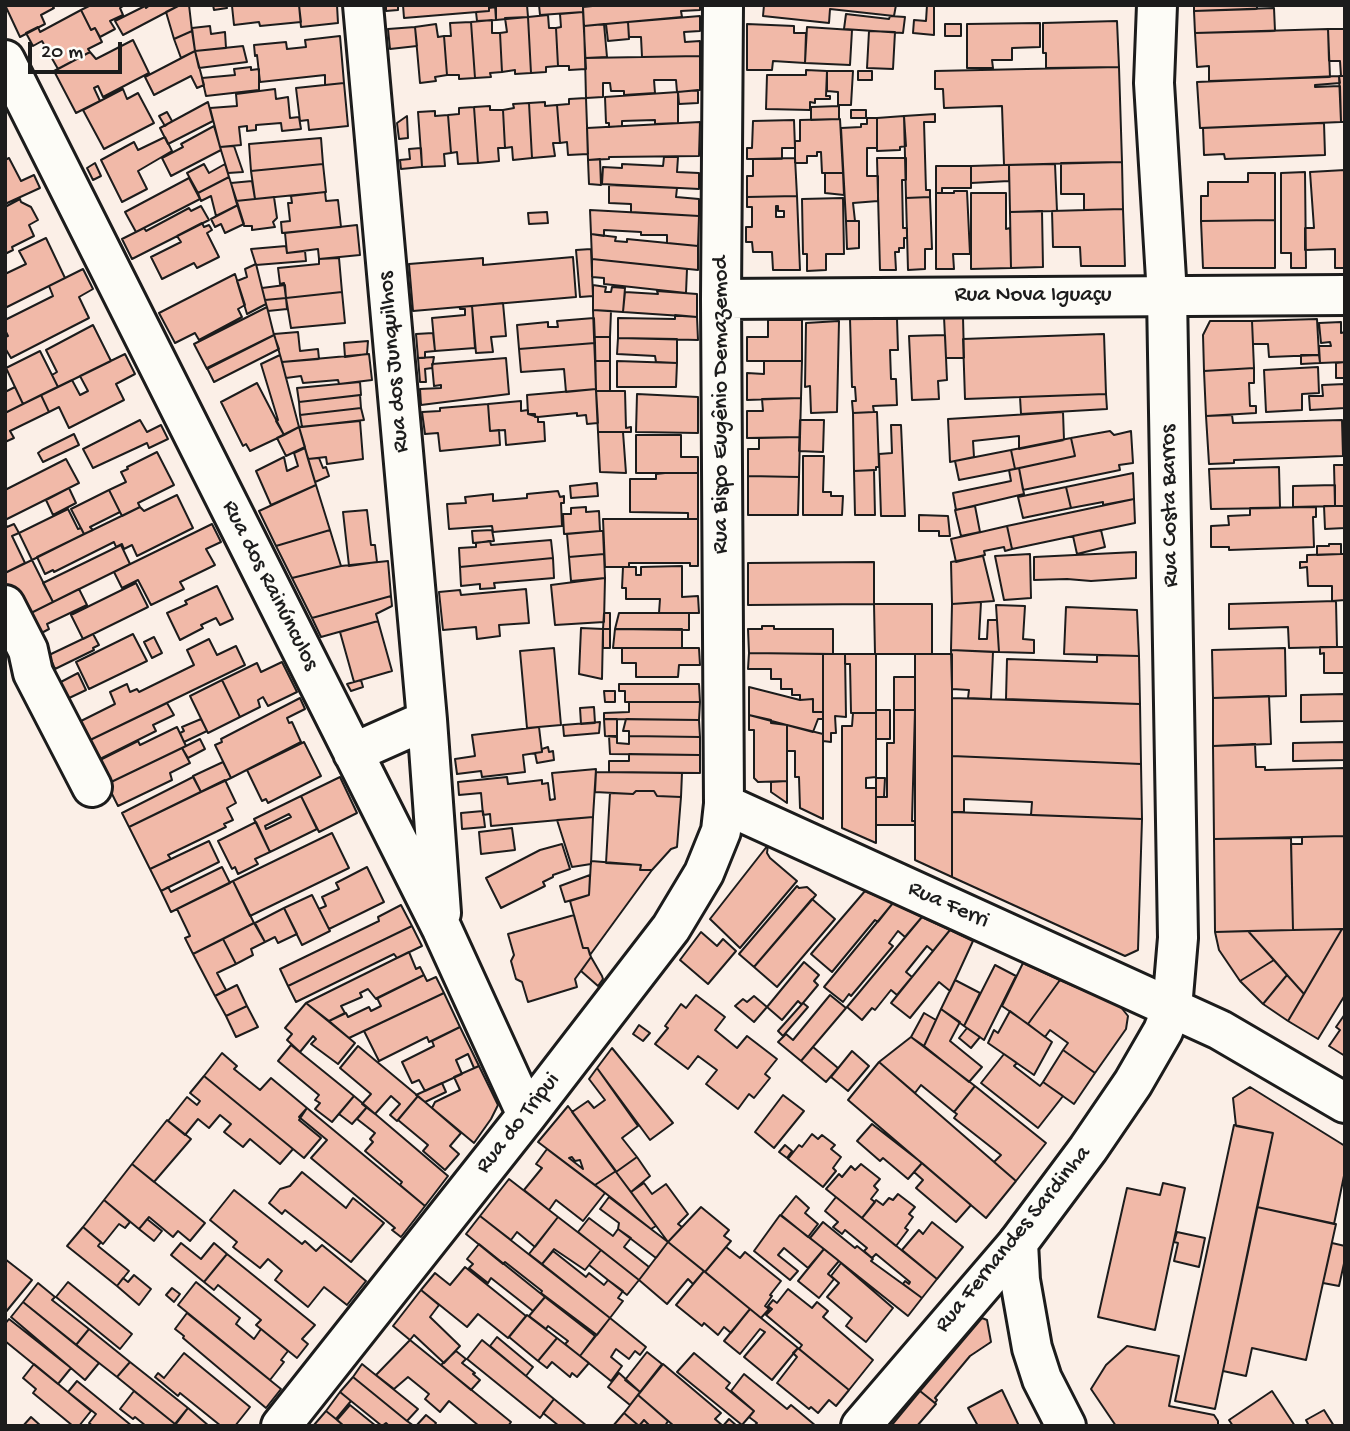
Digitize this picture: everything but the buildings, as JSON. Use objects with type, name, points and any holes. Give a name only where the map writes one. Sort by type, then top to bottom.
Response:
[{"type":"street","name":"Rua dos Junquilhos","points":[[363,5],[427,720],[442,929]]},
{"type":"street","name":"Rua Bispo Eugênio Demazemod","points":[[723,5],[721,299],[724,804]]},
{"type":"street","name":"Rua Costa Barros","points":[[1157,5],[1154,83],[1167,295],[1178,938],[1172,1007]]},
{"type":"street","name":"Rua dos Rainúnculos","points":[[5,60],[442,929],[527,1115]]},
{"type":"street","name":"Rua Nova Iguaçu","points":[[721,299],[1345,295]]},
{"type":"street","points":[[5,605],[28,650],[19,676],[92,787]]},
{"type":"street","points":[[353,753],[427,720]]},
{"type":"street","name":"Rua Ferri","points":[[724,804],[1172,1007],[1265,1055],[1345,1103]]},
{"type":"street","name":"Rua do Tripui","points":[[281,1426],[671,928],[704,873],[721,831],[724,804]]},
{"type":"street","name":"Rua Fernandes Sardinha","points":[[861,1426],[1018,1242],[1088,1149],[1133,1083],[1163,1031],[1172,1007]]},
{"type":"street","points":[[1018,1242],[1020,1280],[1032,1348],[1042,1378],[1066,1426]]}]
